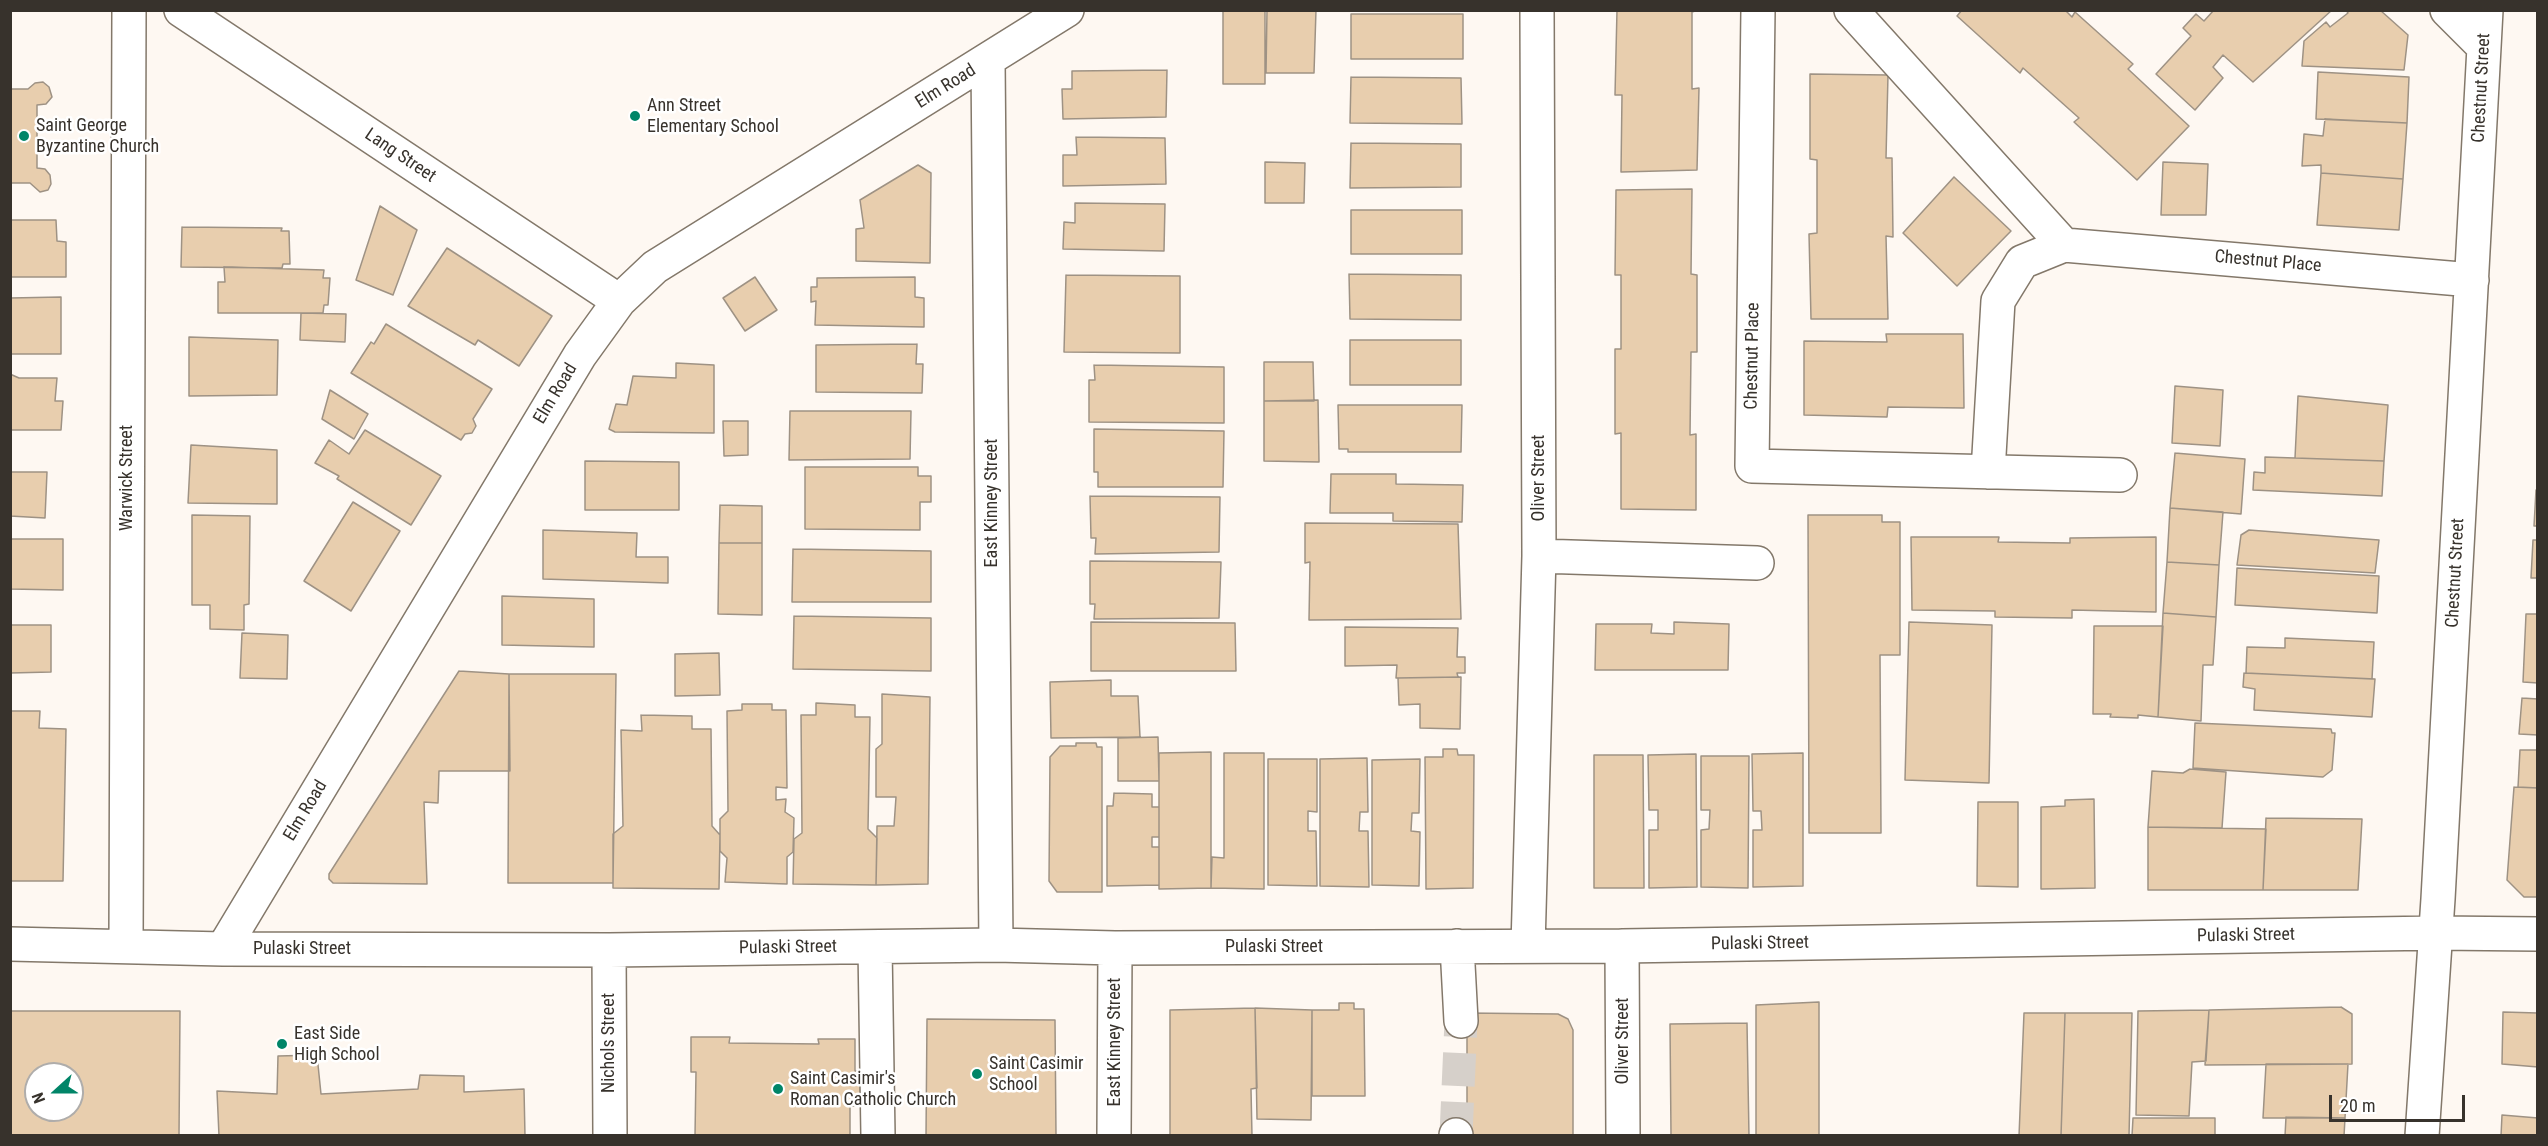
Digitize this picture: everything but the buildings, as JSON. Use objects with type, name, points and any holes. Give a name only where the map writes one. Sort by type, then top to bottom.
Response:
[{"type":"street","name":"Warwick Street","points":[[126,946],[129,10]]},
{"type":"street","name":"Lang Street","points":[[181,10],[619,301]]},
{"type":"street","name":"Elm Road","points":[[223,949],[573,365],[619,301],[655,267],[1067,10]]},
{"type":"street","name":"Oliver Street","points":[[1528,946],[1539,556],[1538,10]]},
{"type":"street","name":"Chestnut Place","points":[[1758,10],[1752,466],[2120,476]]},
{"type":"street","points":[[1851,10],[2064,245]]},
{"type":"street","points":[[2447,10],[2484,47]]},
{"type":"street","name":"Chestnut Street","points":[[2422,1136],[2436,933],[2486,10]]},
{"type":"street","name":"East Kinney Street","points":[[988,61],[996,945]]},
{"type":"street","name":"Chestnut Place","points":[[1988,472],[1998,301],[2022,262],[2064,245],[2472,280]]},
{"type":"street","points":[[1539,556],[1757,563]]},
{"type":"street","name":"Pulaski Street","points":[[10,945],[223,949],[609,950],[996,945],[1115,948],[1622,946],[2436,933],[2538,934]]},
{"type":"street","points":[[1457,946],[1461,1021]]},
{"type":"street","name":"Oliver Street","points":[[1622,946],[1623,1136]]},
{"type":"street","points":[[875,947],[878,1136]]},
{"type":"street","name":"East Kinney Street","points":[[1114,1136],[1115,948]]},
{"type":"street","name":"Nichols Street","points":[[609,950],[610,1136]]},
{"type":"tunnel","points":[[1456,1135],[1461,1021]]},
{"type":"place","name":"Ann Street Elementary School","points":[[635,116]]},
{"type":"place","name":"Saint George Byzantine Church","points":[[24,136]]},
{"type":"place","name":"East Side High School","points":[[282,1044]]},
{"type":"place","name":"Saint Casimir School","points":[[977,1074]]},
{"type":"place","name":"Saint Casimir's Roman Catholic Church","points":[[778,1089]]}]
